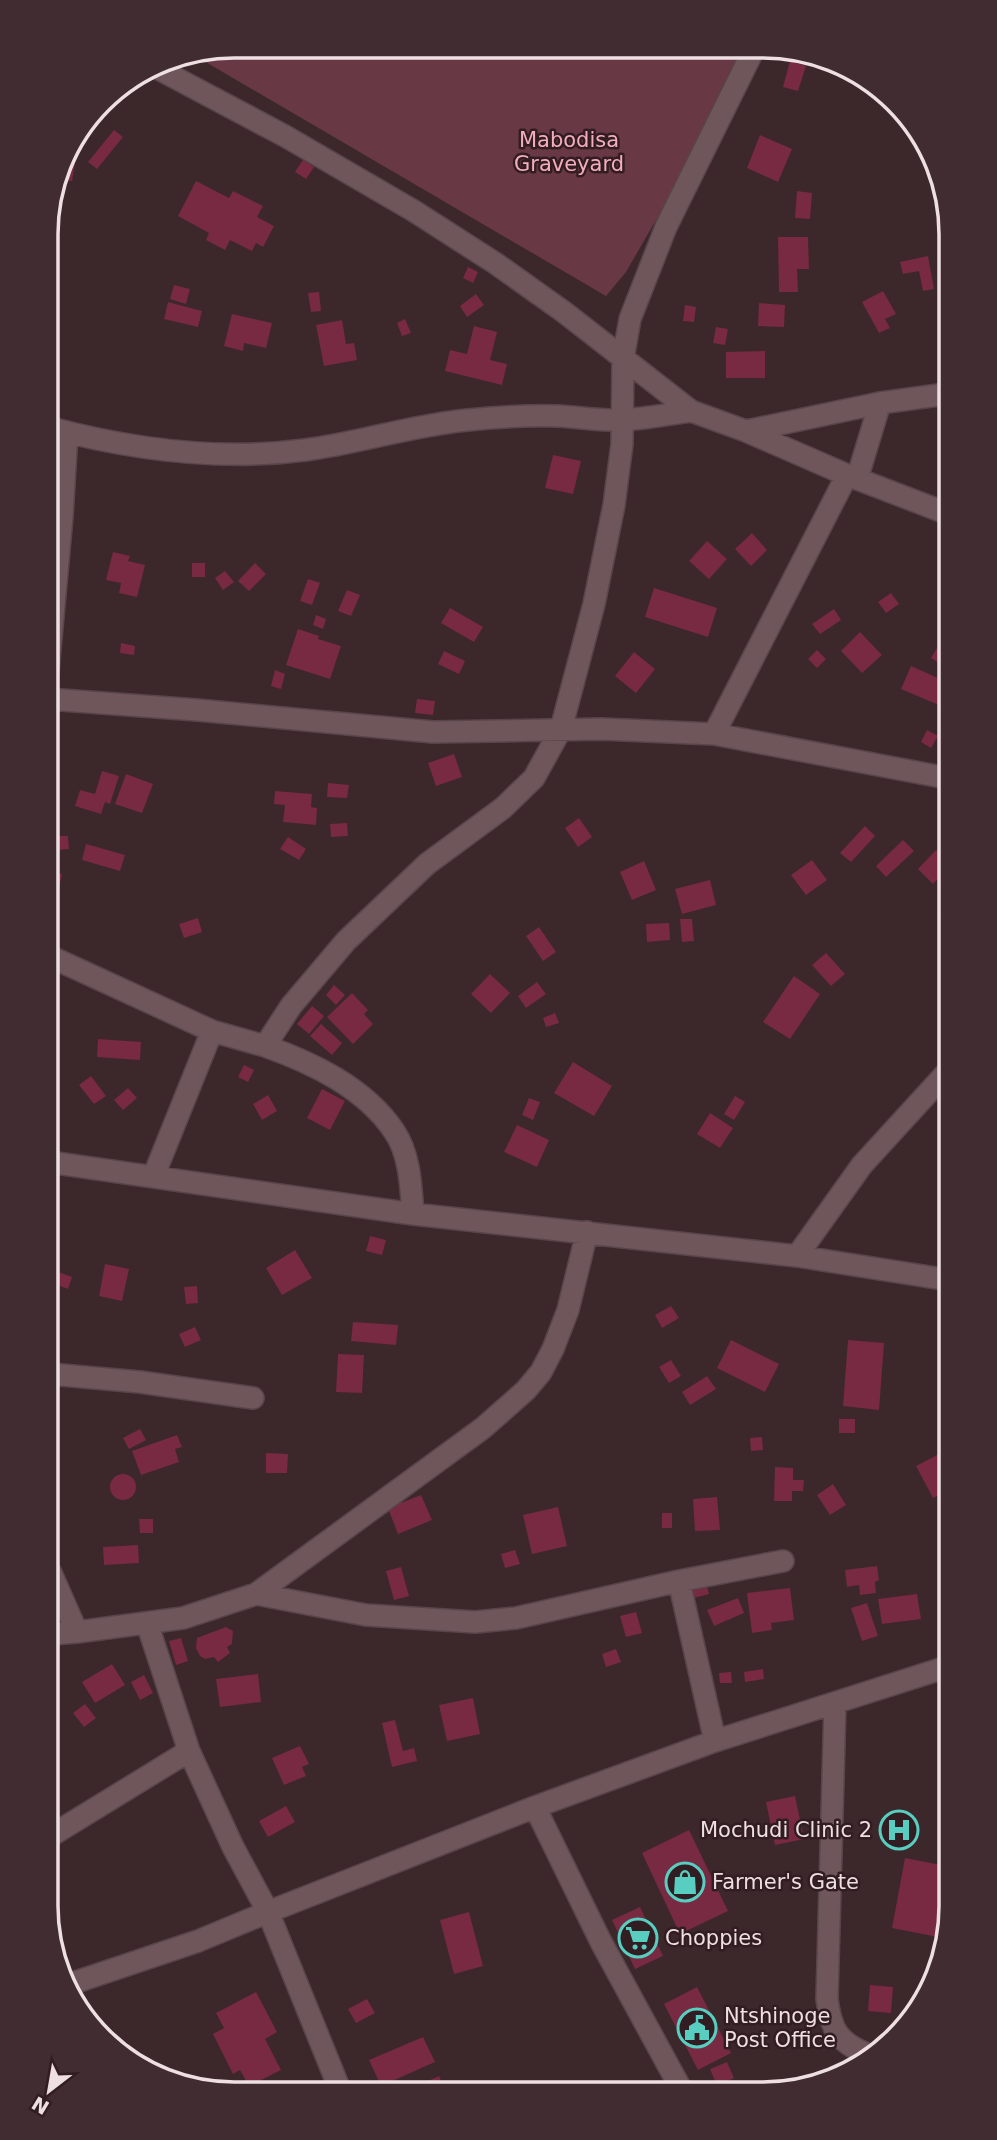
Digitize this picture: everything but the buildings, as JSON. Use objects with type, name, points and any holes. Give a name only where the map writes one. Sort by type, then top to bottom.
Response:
[{"type":"street","points":[[265,1046],[291,1006],[346,941],[427,864],[503,808],[534,778],[561,729],[594,604],[614,505],[621,454],[623,359],[630,318],[666,227],[750,58]]},
{"type":"street","points":[[165,72],[285,136],[414,211],[495,263],[691,411],[939,510]]},
{"type":"street","points":[[746,432],[880,403],[939,395]]},
{"type":"street","points":[[714,734],[852,477],[880,403]]},
{"type":"street","points":[[58,430],[184,452],[243,454],[304,450],[464,420],[558,416],[621,420],[691,411]]},
{"type":"street","points":[[58,447],[62,517],[58,561]]},
{"type":"street","points":[[58,700],[433,732],[503,733],[561,729],[714,734],[939,776]]},
{"type":"street","points":[[58,961],[212,1031],[294,1056],[328,1074],[369,1102],[395,1132],[406,1159],[413,1214]]},
{"type":"street","points":[[154,1175],[212,1031]]},
{"type":"street","points":[[797,1256],[862,1165],[939,1081]]},
{"type":"street","points":[[58,1163],[413,1214],[797,1256],[939,1278]]},
{"type":"street","points":[[58,1633],[183,1618],[256,1594],[483,1428],[526,1390],[541,1372],[554,1349],[568,1310],[587,1232]]},
{"type":"street","points":[[58,1375],[253,1398]]},
{"type":"street","points":[[256,1594],[366,1615],[475,1622],[516,1618],[679,1581],[783,1561]]},
{"type":"street","points":[[679,1581],[715,1741]]},
{"type":"street","points":[[58,1589],[77,1632]]},
{"type":"street","points":[[147,1623],[188,1751],[233,1847],[268,1912],[337,2082]]},
{"type":"street","points":[[75,1982],[198,1941],[535,1807],[715,1741],[939,1670]]},
{"type":"street","points":[[835,1704],[827,1999],[831,2024],[839,2038],[862,2052]]},
{"type":"street","points":[[58,1831],[188,1751]]},
{"type":"street","points":[[535,1807],[674,2082]]},
{"type":"green space","name":"Mabodisa Graveyard","points":[[223,58],[744,58],[726,99],[626,272],[606,296],[203,61]]},
{"type":"place","name":"Mochudi Clinic 2","points":[[899,1830]]},
{"type":"place","name":"Farmer's Gate","points":[[685,1882]]},
{"type":"place","name":"Choppies","points":[[638,1938]]},
{"type":"place","name":"Ntshinoge Post Office","points":[[697,2028]]}]
